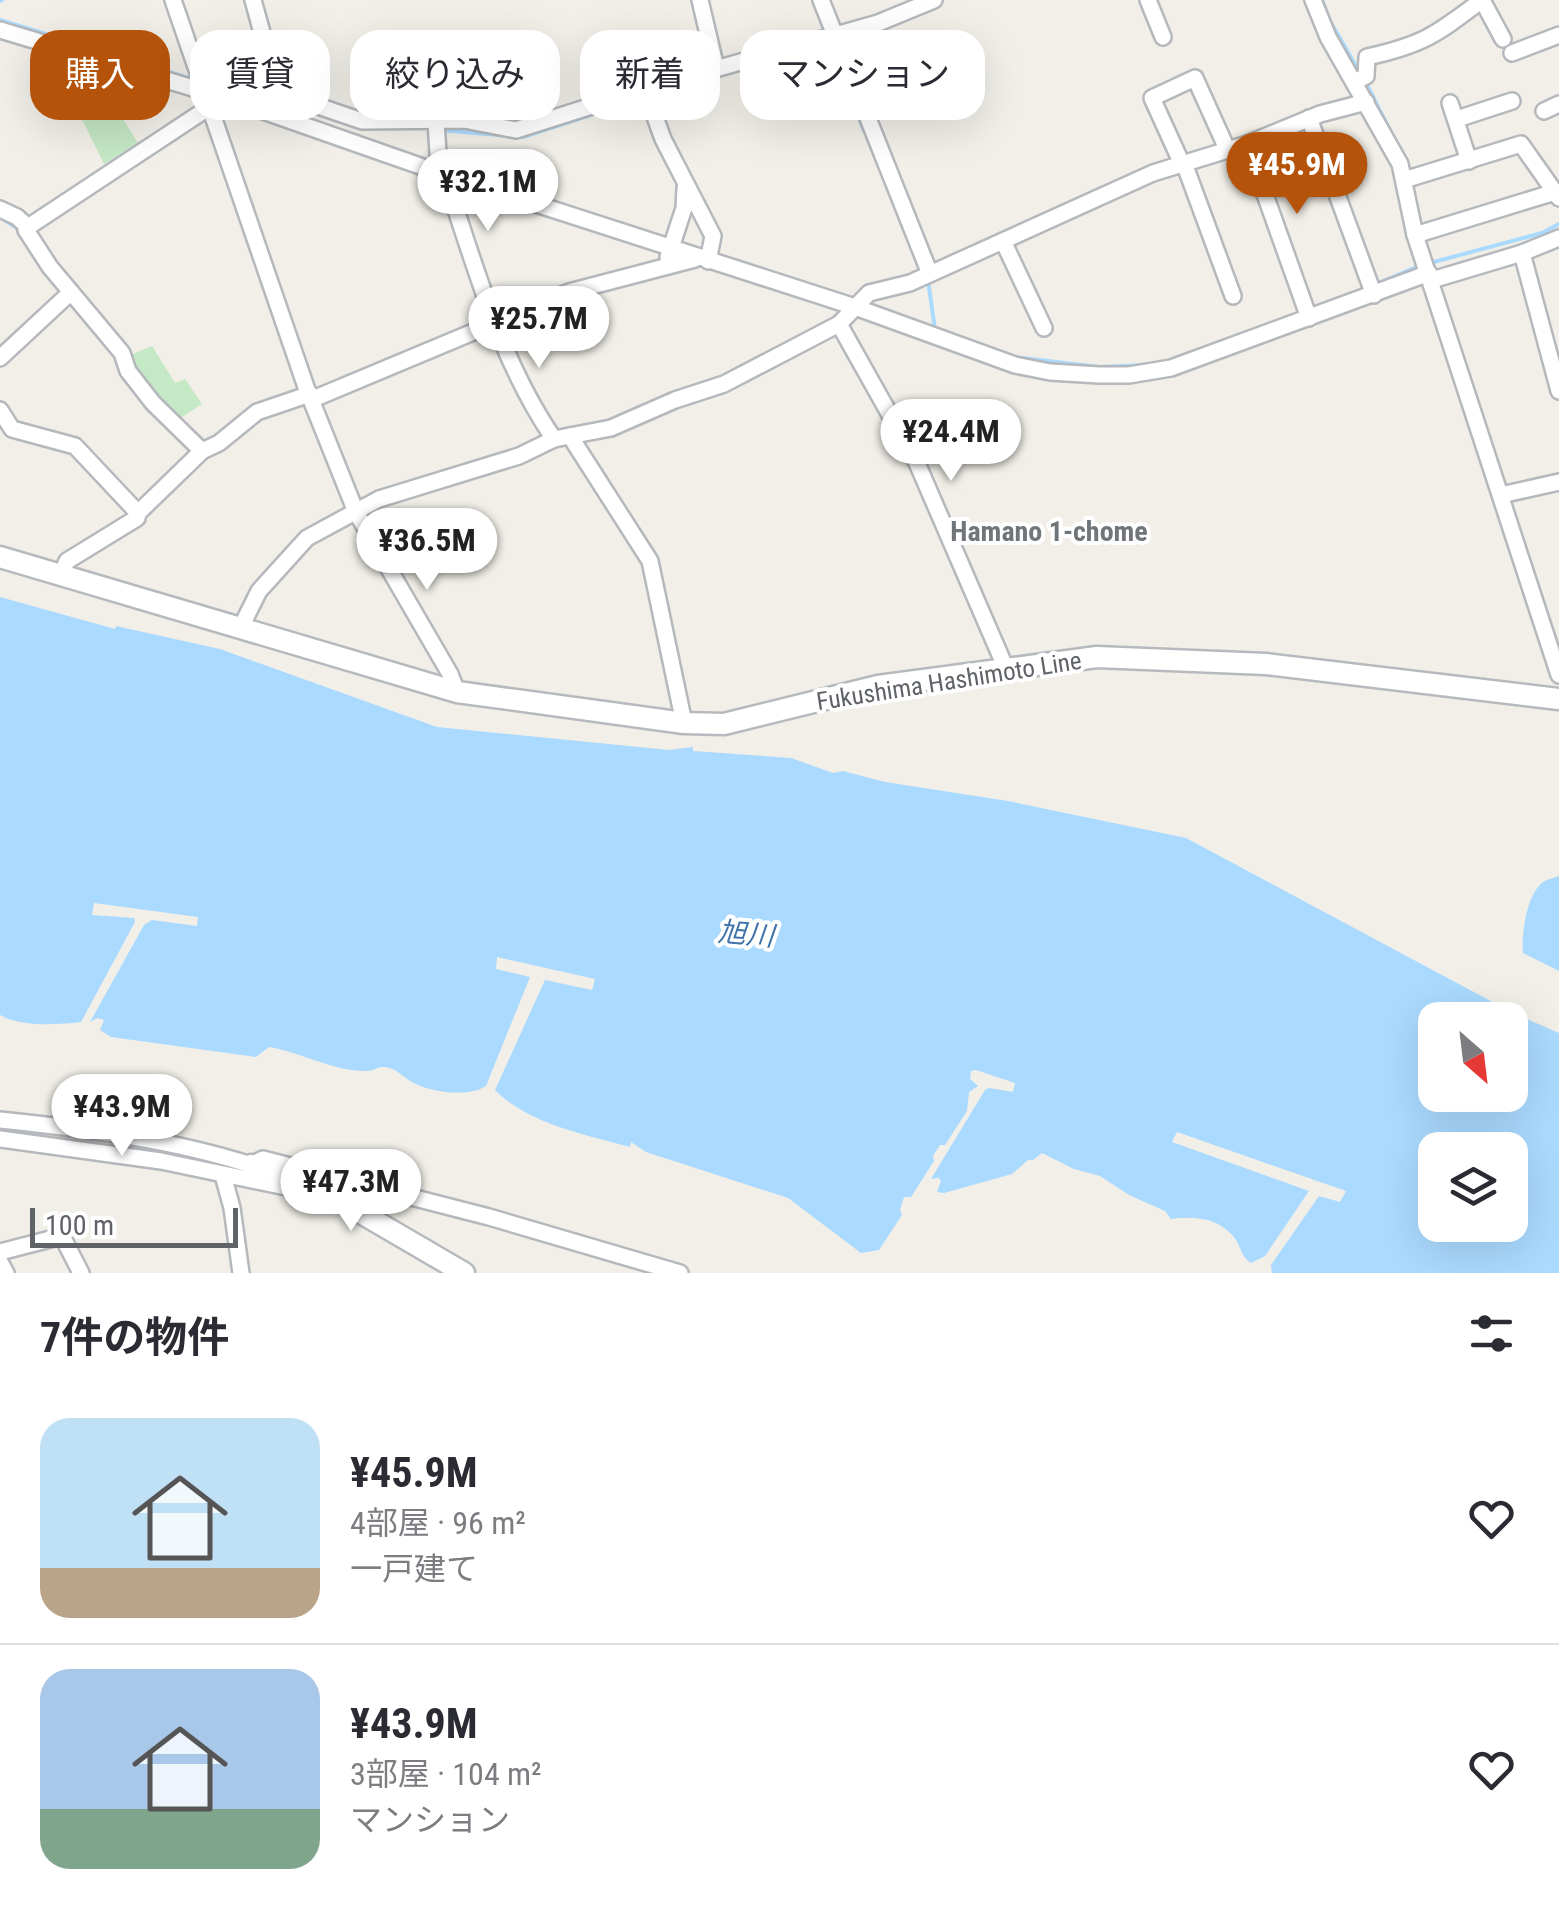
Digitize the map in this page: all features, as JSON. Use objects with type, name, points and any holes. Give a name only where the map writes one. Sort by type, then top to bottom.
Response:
[{"type":"main road","name":"Fukushima Hashimoto Line","points":[[0,557],[457,692],[684,723],[724,724],[878,686],[1097,658],[1266,664],[1559,699]]},
{"type":"main road","points":[[251,1165],[320,1188],[464,1273]]},
{"type":"street","points":[[173,0],[190,53]]},
{"type":"street","points":[[252,0],[261,30]]},
{"type":"street","points":[[700,0],[707,30]]},
{"type":"street","points":[[822,0],[833,30]]},
{"type":"street","points":[[1148,0],[1163,37]]},
{"type":"street","points":[[1313,0],[1328,37],[1361,79],[1366,102],[1409,178],[1428,271],[1559,675]]},
{"type":"street","points":[[1361,79],[1367,58],[1432,38],[1482,0],[1508,46],[1559,35]]},
{"type":"street","points":[[851,30],[878,23],[926,1]]},
{"type":"street","points":[[0,30],[190,91]]},
{"type":"street","points":[[1227,149],[1195,78],[1152,98],[1183,164],[1232,296]]},
{"type":"street","points":[[240,629],[260,591],[307,538],[379,499],[520,456],[562,438],[611,428],[724,384],[839,324],[869,292],[910,283],[1153,173],[1366,102]]},
{"type":"street","points":[[1456,119],[1512,102]]},
{"type":"street","points":[[1450,103],[1469,161]]},
{"type":"street","points":[[26,225],[190,106]]},
{"type":"street","points":[[330,110],[362,121],[437,126],[464,120],[516,130],[580,112]]},
{"type":"street","points":[[1309,118],[1372,290]]},
{"type":"street","points":[[213,120],[356,512],[457,692]]},
{"type":"street","points":[[306,120],[707,257],[859,303],[1016,365],[1050,372],[1129,375],[1170,368],[1428,271],[1522,253],[1559,238]]},
{"type":"street","points":[[656,120],[713,236],[707,257]]},
{"type":"street","points":[[869,120],[930,274]]},
{"type":"street","points":[[437,126],[439,167],[493,319],[530,405],[562,438],[650,561],[684,723]]},
{"type":"street","points":[[1247,144],[1308,313]]},
{"type":"street","points":[[1409,178],[1521,144],[1557,195],[1419,234]]},
{"type":"street","points":[[665,266],[684,208],[685,184]]},
{"type":"street","points":[[0,209],[26,225]]},
{"type":"street","points":[[26,225],[68,294],[126,362],[152,402],[202,451]]},
{"type":"street","points":[[1004,242],[1044,328]]},
{"type":"street","points":[[1522,253],[1559,391]]},
{"type":"street","points":[[61,575],[67,561],[125,528],[202,451],[219,443],[257,412],[311,397],[493,319],[569,292],[707,257]]},
{"type":"street","points":[[0,358],[68,294]]},
{"type":"street","points":[[839,324],[917,463],[1007,670]]},
{"type":"street","points":[[0,410],[6,433],[75,446],[138,513]]},
{"type":"street","points":[[1501,495],[1559,482]]},
{"type":"street","points":[[0,1120],[206,1150],[251,1165],[263,1160],[488,1217],[680,1273]]},
{"type":"street","points":[[0,1130],[51,1132],[74,1128]]},
{"type":"street","points":[[0,1139],[160,1162],[338,1198]]},
{"type":"street","points":[[223,1175],[241,1273]]},
{"type":"street","points":[[0,1252],[62,1236],[81,1273]]},
{"type":"street","points":[[0,1262],[6,1273]]},
{"type":"green space","points":[[82,120],[124,120],[138,143],[104,164]]},
{"type":"green space","points":[[152,346],[175,383],[185,379],[202,404],[179,419],[157,397],[128,356]]},
{"type":"water","name":"旭川","points":[[0,597],[115,629],[116,626],[220,649],[437,727],[791,758],[833,773],[843,771],[885,782],[1008,801],[1186,838],[1492,1002],[1418,1002],[1418,1112],[1528,1112],[1528,1020],[1559,1033],[1559,1273],[1272,1273],[1271,1265],[1319,1196],[1340,1202],[1346,1191],[1177,1132],[1172,1142],[1309,1191],[1265,1256],[1251,1263],[1233,1236],[1220,1225],[1196,1218],[1171,1219],[1165,1211],[1100,1176],[1074,1169],[1042,1153],[1012,1174],[937,1192],[941,1181],[931,1179],[985,1090],[1013,1092],[1015,1083],[976,1070],[971,1071],[970,1079],[978,1086],[969,1092],[967,1111],[945,1145],[940,1145],[911,1197],[904,1197],[902,1215],[879,1250],[861,1253],[788,1198],[646,1152],[631,1142],[630,1147],[558,1127],[508,1102],[495,1090],[545,980],[592,990],[595,979],[497,957],[496,969],[530,977],[486,1086],[469,1092],[427,1088],[387,1067],[368,1071],[343,1068],[269,1047],[256,1057],[111,1037],[100,1030],[104,1020],[90,1022],[144,925],[152,920],[197,926],[198,917],[94,903],[92,915],[134,918],[135,922],[81,1022],[50,1024],[0,1015]]},
{"type":"water","points":[[1559,876],[1559,971],[1523,953],[1523,945],[1533,895],[1543,882]]},
{"type":"waterway","points":[[1322,0],[1360,73]]},
{"type":"waterway","points":[[0,20],[190,78]]},
{"type":"waterway","points":[[1365,81],[1406,162]]},
{"type":"waterway","points":[[429,129],[523,137],[580,118]]},
{"type":"waterway","points":[[860,120],[864,131]]},
{"type":"waterway","points":[[355,135],[431,162]]},
{"type":"waterway","points":[[445,166],[660,236]]},
{"type":"waterway","points":[[228,183],[295,377]]},
{"type":"waterway","points":[[0,217],[17,228],[21,226]]},
{"type":"waterway","points":[[1430,263],[1542,233],[1559,224]]},
{"type":"waterway","points":[[1374,285],[1421,265]]},
{"type":"waterway","points":[[928,280],[935,330]]},
{"type":"waterway","points":[[1014,357],[1099,367],[1144,365]]},
{"type":"district","name":"Hamano 1-chome","points":[[1049,531]]}]
